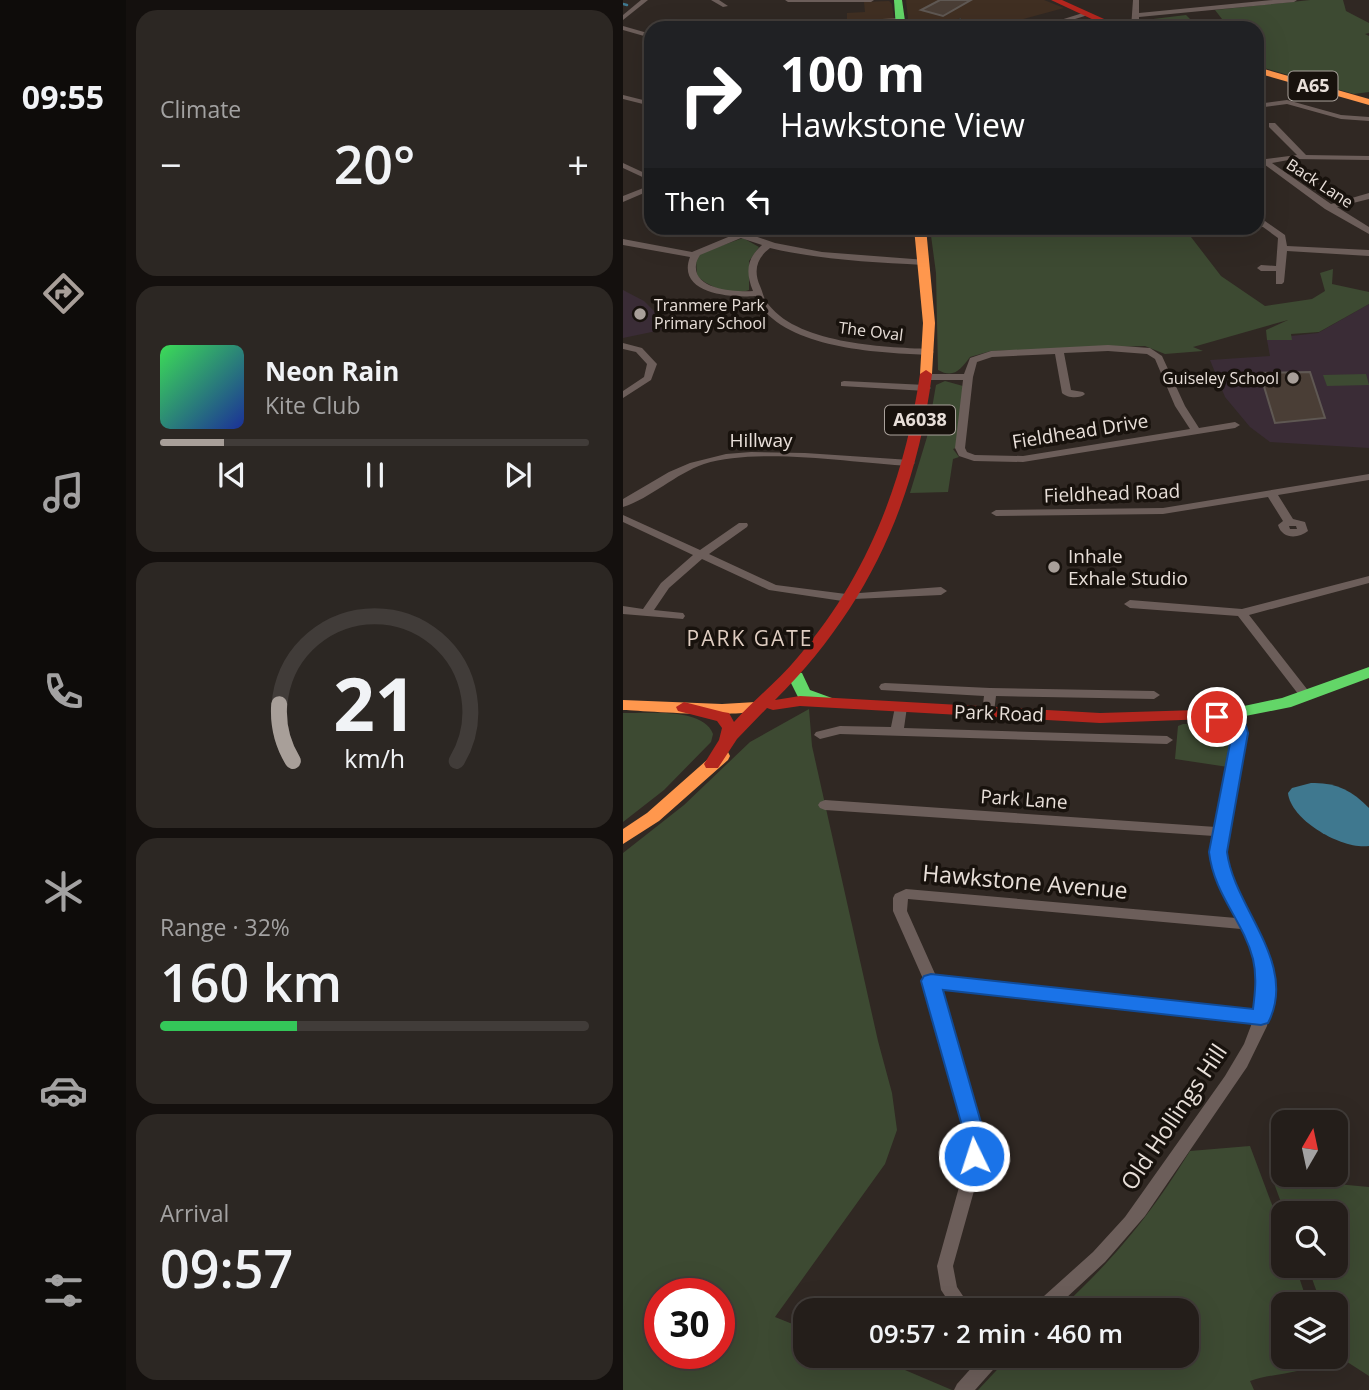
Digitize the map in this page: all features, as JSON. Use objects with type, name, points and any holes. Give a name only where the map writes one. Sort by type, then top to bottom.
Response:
[{"type":"main road","points":[[898,0],[900,21]]},
{"type":"main road","points":[[1055,0],[1102,21]]},
{"type":"main road","name":"A65","points":[[1264,72],[1369,102]]},
{"type":"main road","name":"A6038","points":[[712,764],[727,739],[764,706],[798,670],[850,597],[870,562],[910,463],[926,382],[929,352],[921,235]]},
{"type":"main road","points":[[798,670],[804,693],[826,702]]},
{"type":"main road","name":"Park Road","points":[[684,707],[764,706],[800,701],[1100,718],[1235,715],[1306,696],[1369,672]]},
{"type":"main road","points":[[623,705],[684,707],[723,717],[730,728],[727,739]]},
{"type":"main road","name":"A6038","points":[[623,838],[653,817],[758,725],[764,706]]},
{"type":"street","points":[[623,18],[645,0]]},
{"type":"street","points":[[713,0],[725,6]]},
{"type":"street","points":[[788,0],[871,0]]},
{"type":"street","points":[[1136,0],[1136,21]]},
{"type":"street","points":[[1137,15],[1294,0]]},
{"type":"street","points":[[1062,21],[1086,14]]},
{"type":"street","points":[[623,27],[644,34]]},
{"type":"street","points":[[623,97],[644,103]]},
{"type":"street","points":[[1264,105],[1287,102],[1341,117],[1369,119]]},
{"type":"street","points":[[1272,125],[1304,157]]},
{"type":"street","points":[[1264,159],[1369,158]]},
{"type":"street","name":"Back Lane","points":[[1264,162],[1369,231]]},
{"type":"street","points":[[623,164],[644,175]]},
{"type":"street","points":[[623,200],[644,190]]},
{"type":"street","points":[[1328,206],[1369,196]]},
{"type":"street","points":[[1264,222],[1282,237],[1279,282]]},
{"type":"street","points":[[623,242],[694,255],[740,235],[768,245],[835,258],[923,262]]},
{"type":"street","points":[[694,255],[692,270],[700,285],[724,293],[757,293],[752,277],[753,260],[768,245]]},
{"type":"street","points":[[1283,248],[1369,253]]},
{"type":"street","points":[[1261,268],[1279,270]]},
{"type":"street","name":"The Oval","points":[[757,293],[779,317],[822,340],[859,348],[929,352]]},
{"type":"street","points":[[623,346],[639,350],[652,364],[648,378],[623,395]]},
{"type":"street","points":[[1059,350],[1067,393],[1080,394]]},
{"type":"street","points":[[844,384],[926,382],[968,377],[969,365],[981,356],[1059,350],[1150,351],[1159,358],[1180,406],[1196,431]]},
{"type":"street","name":"Fieldhead Drive","points":[[968,377],[960,448],[963,454],[974,458],[1023,459],[1235,425]]},
{"type":"street","name":"Hillway","points":[[623,504],[685,469],[724,456],[759,455],[910,463]]},
{"type":"street","name":"Fieldhead Road","points":[[996,513],[1132,514],[1193,508],[1369,477]]},
{"type":"street","points":[[1271,493],[1289,522]]},
{"type":"street","points":[[623,518],[773,587],[850,597],[941,591]]},
{"type":"street","points":[[646,612],[661,586],[743,525]]},
{"type":"street","points":[[1131,604],[1243,613],[1369,579]]},
{"type":"street","points":[[623,610],[679,616]]},
{"type":"street","points":[[1243,613],[1306,696]]},
{"type":"street","name":"Park Road","points":[[885,687],[1154,695]]},
{"type":"street","name":"Park Road","points":[[988,712],[990,692]]},
{"type":"street","points":[[897,731],[901,707]]},
{"type":"street","name":"Old Hollings Hill","points":[[1055,1298],[1081,1275],[1131,1222],[1233,1080],[1261,1018],[1265,987],[1263,961],[1220,869],[1219,832],[1240,744],[1235,715]]},
{"type":"street","points":[[1100,718],[1100,737]]},
{"type":"street","name":"Park Road","points":[[820,735],[840,730],[1167,740]]},
{"type":"street","name":"Park Lane","points":[[825,805],[1219,832]]},
{"type":"street","name":"Hawkstone Avenue","points":[[955,1298],[949,1290],[944,1266],[971,1173],[976,1140],[931,981],[898,905],[906,894],[1246,925]]},
{"type":"street","points":[[931,981],[1261,1018]]},
{"type":"street","points":[[963,1390],[983,1368]]},
{"type":"shaded area","points":[[906,0],[1044,0],[1064,8],[1016,21],[972,21],[957,18],[967,21],[908,21]]},
{"type":"shaded area","points":[[889,1],[894,19],[847,21],[847,13],[865,12],[864,2]]},
{"type":"shaded area","name":"Tranmere Park Primary School","points":[[623,290],[644,301],[671,328],[623,338]]},
{"type":"shaded area","name":"Guiseley School","points":[[1369,304],[1369,448],[1270,442],[1250,427],[1225,397],[1210,360],[1270,356],[1267,340],[1291,340],[1291,336],[1318,333]]},
{"type":"green space","points":[[1310,0],[1343,0],[1346,11],[1369,23],[1369,33],[1365,34],[1369,36],[1369,92],[1354,94],[1264,68],[1264,21],[1224,21],[1215,10]]},
{"type":"green space","points":[[1186,15],[1192,21],[1145,21]]},
{"type":"green space","points":[[931,235],[1197,235],[1191,237],[1221,276],[1265,306],[1312,299],[1325,291],[1320,273],[1333,269],[1332,284],[1369,292],[1369,304],[1319,332],[1291,334],[1292,340],[1267,340],[1266,330],[1288,320],[1193,347],[1203,351],[1165,354],[1145,346],[991,351],[970,357],[953,373],[944,373],[938,370],[936,273]]},
{"type":"green space","points":[[743,238],[759,247],[749,261],[749,290],[721,290],[697,276],[698,254]]},
{"type":"green space","points":[[1366,374],[1369,385],[1327,386],[1323,375]]},
{"type":"green space","points":[[945,381],[963,386],[956,448],[953,449],[959,457],[953,459],[948,492],[910,493],[927,437],[936,385]]},
{"type":"green space","points":[[809,709],[812,746],[892,1093],[897,1130],[885,1164],[775,1317],[793,1324],[793,1368],[900,1368],[952,1390],[623,1390],[623,853],[684,805],[750,742]]},
{"type":"green space","points":[[623,713],[686,716],[707,725],[713,734],[711,742],[664,790],[623,822]]},
{"type":"green space","points":[[1220,724],[1233,733],[1228,767],[1175,759],[1178,726]]},
{"type":"green space","points":[[1250,1146],[1271,1202],[1271,1278],[1299,1278],[1304,1292],[1271,1292],[1271,1369],[1306,1369],[1250,1381],[1254,1390],[978,1390],[999,1368],[1199,1368],[1199,1298],[1071,1298],[1130,1236],[1190,1151]]},
{"type":"green space","points":[[1275,1187],[1369,1187],[1369,1376],[1348,1362],[1348,1292],[1317,1292],[1312,1278],[1348,1278],[1348,1201],[1281,1201]]},
{"type":"water","points":[[1311,783],[1343,788],[1369,808],[1369,846],[1358,846],[1333,838],[1320,832],[1298,814],[1288,793],[1292,788]]},
{"type":"building","points":[[940,0],[971,0],[943,16],[921,10]]},
{"type":"building","points":[[1310,372],[1325,418],[1275,423],[1260,373]]},
{"type":"waterway","points":[[623,4],[627,5]]},
{"type":"waterway","points":[[960,20],[964,21]]},
{"type":"traffic: fast","points":[[898,0],[900,21]]},
{"type":"traffic: fast","points":[[1230,714],[1285,703],[1369,672]]},
{"type":"traffic: fast","points":[[796,677],[804,693],[826,702]]},
{"type":"traffic: slow","points":[[1264,72],[1369,102]]},
{"type":"traffic: slow","points":[[921,235],[929,323],[926,374]]},
{"type":"traffic: slow","points":[[623,705],[722,709],[756,707]]},
{"type":"traffic: slow","points":[[623,838],[653,817],[722,756]]},
{"type":"traffic: jam","points":[[1055,0],[1103,21]]},
{"type":"traffic: jam","points":[[712,764],[732,735],[804,660],[828,629],[870,562],[901,490],[921,413],[926,374]]},
{"type":"traffic: jam","points":[[773,705],[800,701],[1100,718],[1230,714]]},
{"type":"traffic: jam","points":[[684,707],[723,717],[730,728],[727,739]]},
{"type":"place","name":"Tranmere Park Primary School","points":[[640,314]]},
{"type":"place","name":"Guiseley School","points":[[1293,378]]},
{"type":"place","name":"Inhale Exhale Studio","points":[[1054,567]]},
{"type":"district","name":"PARK GATE","points":[[750,639]]},
{"type":"route","points":[[974,1156],[976,1140],[931,981],[1261,1018],[1265,987],[1263,961],[1256,940],[1231,898],[1220,869],[1218,852],[1219,832],[1237,761],[1240,733],[1235,715],[1217,717]]}]
